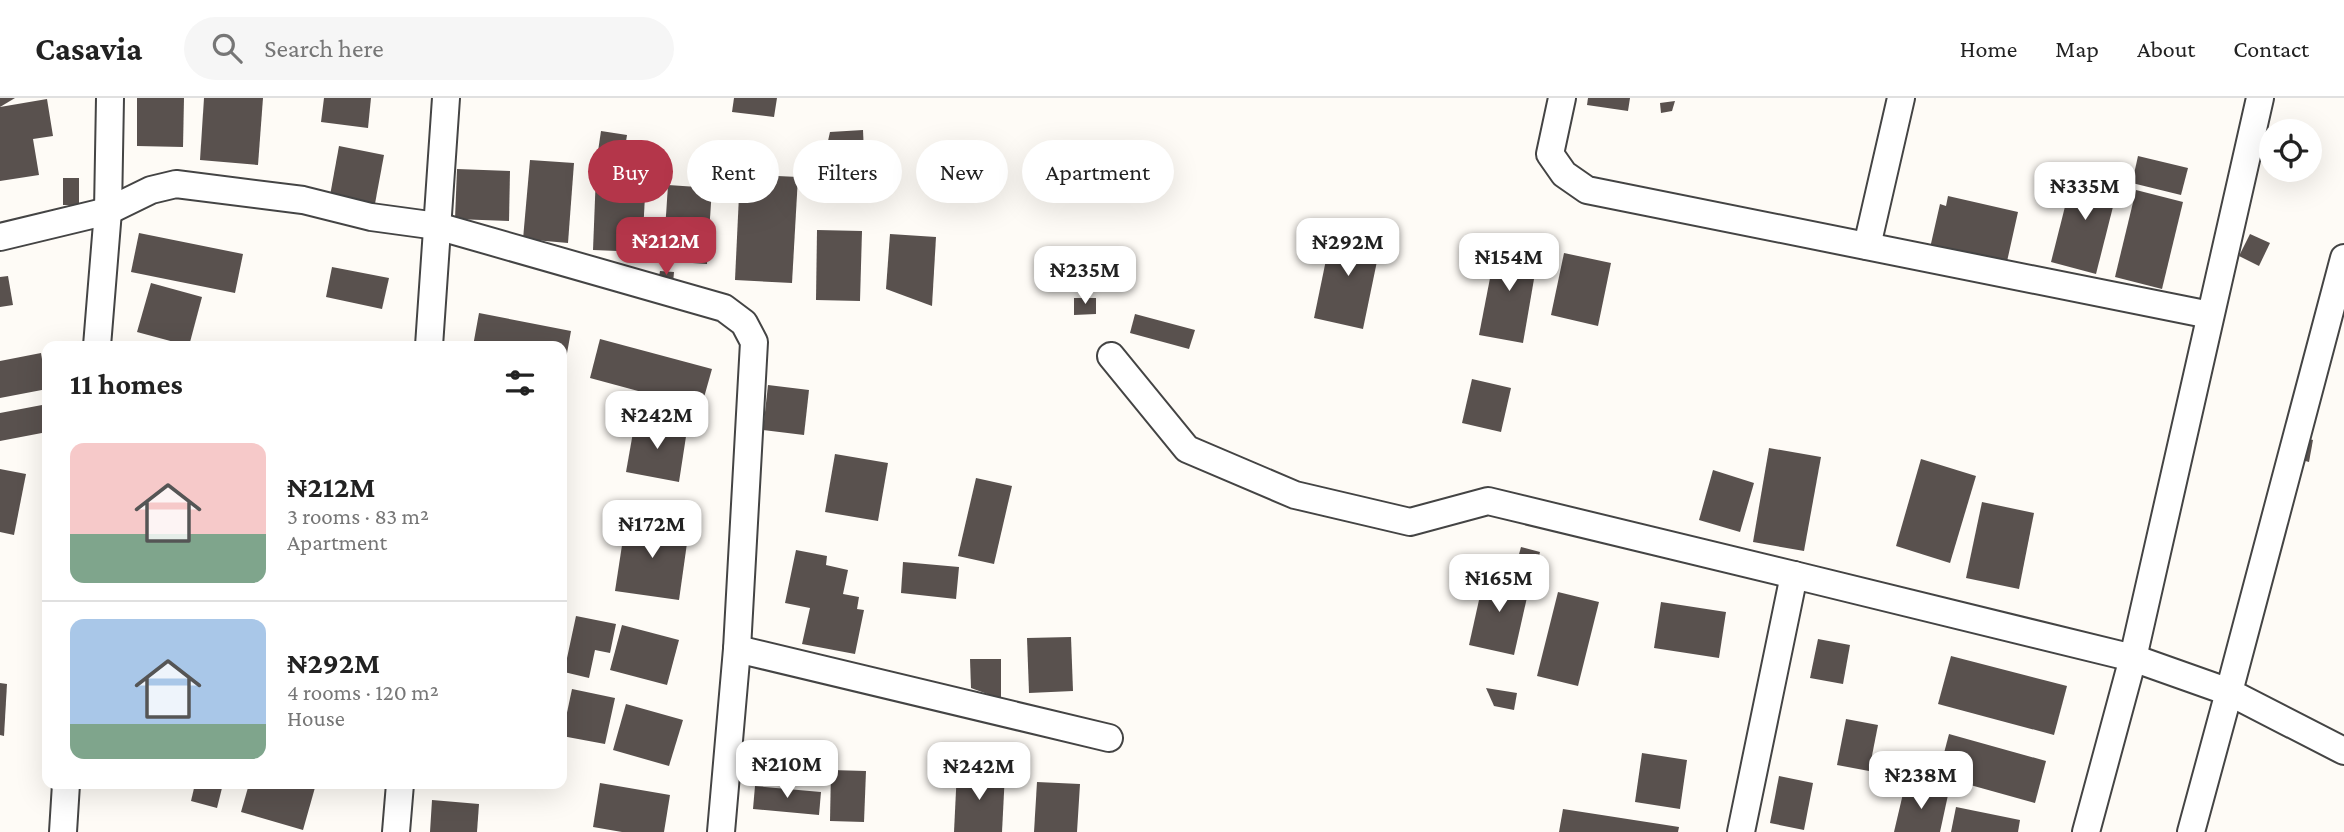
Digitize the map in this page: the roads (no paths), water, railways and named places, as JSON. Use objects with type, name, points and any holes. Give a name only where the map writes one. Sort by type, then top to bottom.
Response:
[{"type":"street","points":[[97,341],[108,211],[110,98]]},
{"type":"street","points":[[429,341],[446,98]]},
{"type":"street","points":[[1562,98],[1550,154],[1564,174],[1587,190],[2210,314]]},
{"type":"street","points":[[1867,246],[1901,98]]},
{"type":"street","points":[[2086,832],[2133,658],[2260,98]]},
{"type":"street","points":[[0,237],[108,211],[151,190],[176,184],[303,200],[371,217],[438,226],[724,307],[744,323],[754,342],[737,649],[721,832]]},
{"type":"street","points":[[2191,832],[2344,258]]},
{"type":"street","points":[[1111,356],[1187,449],[1295,495],[1410,522],[1488,501],[1794,575],[2133,658],[2230,692],[2344,751]]},
{"type":"street","points":[[1741,832],[1794,575]]},
{"type":"street","points":[[737,649],[1109,738]]},
{"type":"street","points":[[63,832],[66,789]]},
{"type":"street","points":[[396,832],[400,789]]}]
